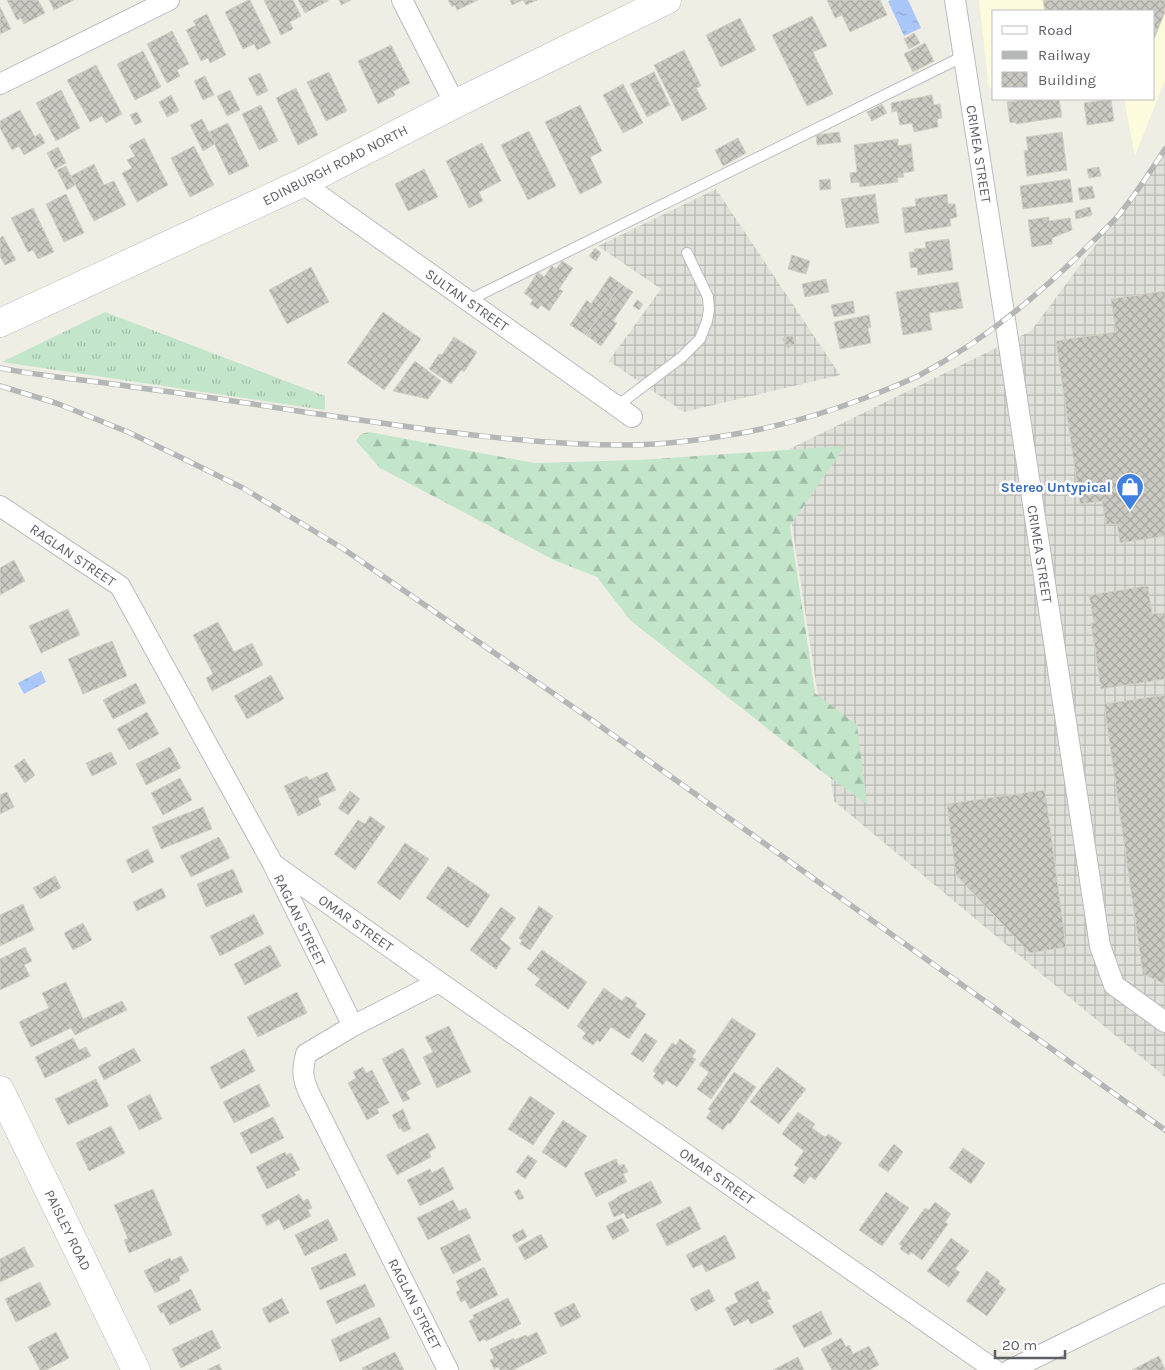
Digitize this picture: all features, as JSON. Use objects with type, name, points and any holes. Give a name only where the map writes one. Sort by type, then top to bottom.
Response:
[{"type":"main road","name":"EDINBURGH ROAD NORTH","points":[[0,323],[302,183],[455,104],[667,0]]},
{"type":"main road","name":"PAISLEY ROAD","points":[[0,1090],[6,1118],[136,1370]]},
{"type":"street","points":[[0,84],[169,0]]},
{"type":"street","points":[[402,0],[455,104]]},
{"type":"street","name":"CRIMEA STREET","points":[[955,0],[1100,946],[1114,985],[1165,1022]]},
{"type":"street","name":"SULTAN STREET","points":[[302,183],[624,412]]},
{"type":"street","name":"RAGLAN STREET","points":[[0,506],[120,586],[273,864],[353,1026],[306,1054],[302,1071],[304,1082],[448,1370]]},
{"type":"street","name":"OMAR STREET","points":[[273,864],[995,1370]]},
{"type":"street","points":[[353,1026],[439,982]]},
{"type":"street","points":[[1010,1370],[1165,1294]]},
{"type":"lane","points":[[467,301],[964,56]]},
{"type":"lane","points":[[624,412],[700,339],[707,321],[709,310],[708,297],[687,253]]},
{"type":"shaded area","points":[[979,0],[1165,0],[1165,80],[1135,156],[1124,100],[1155,100],[1155,10],[992,10],[992,88],[989,88]]},
{"type":"shaded area","points":[[1165,152],[1165,1077],[834,801],[781,453],[1031,331]]},
{"type":"shaded area","points":[[716,189],[840,375],[684,412],[608,362],[661,289],[598,246]]},
{"type":"green space","points":[[105,312],[325,396],[325,410],[2,362]]},
{"type":"green space","points":[[369,432],[534,463],[639,460],[845,446],[790,526],[815,693],[857,725],[867,804],[825,774],[630,620],[597,577],[554,560],[380,468],[356,441],[361,434]]},
{"type":"water","points":[[908,0],[921,28],[904,36],[888,1]]},
{"type":"water","points":[[41,671],[46,682],[24,694],[18,683]]},
{"type":"building","points":[[7,0],[38,0],[45,13],[24,24],[21,18],[17,20]]},
{"type":"building","points":[[49,0],[74,0],[54,10]]},
{"type":"building","points":[[250,0],[271,43],[257,50],[254,44],[243,49],[225,12]]},
{"type":"building","points":[[264,0],[293,0],[301,16],[290,22],[293,29],[281,35]]},
{"type":"building","points":[[298,0],[328,0],[328,1],[305,13]]},
{"type":"building","points":[[339,0],[351,0],[341,5]]},
{"type":"building","points":[[448,0],[478,0],[457,10],[455,5],[452,7]]},
{"type":"building","points":[[510,0],[523,0],[512,5]]},
{"type":"building","points":[[523,0],[537,0],[526,5]]},
{"type":"building","points":[[827,0],[880,0],[887,15],[850,32],[842,15],[835,18]]},
{"type":"building","points":[[1043,0],[1165,0],[1165,12],[1155,37],[1155,10],[1045,10]]},
{"type":"building","points":[[0,7],[11,29],[0,34]]},
{"type":"building","points":[[207,14],[226,55],[210,63],[208,58],[201,61],[186,30],[196,25],[193,21]]},
{"type":"building","points":[[812,16],[827,46],[813,52],[833,94],[807,106],[772,35]]},
{"type":"building","points":[[740,18],[756,50],[721,67],[706,35]]},
{"type":"building","points":[[172,31],[189,64],[177,70],[180,76],[167,83],[147,44]]},
{"type":"building","points":[[914,33],[920,43],[909,49],[904,39]]},
{"type":"building","points":[[925,43],[934,61],[913,72],[904,54]]},
{"type":"building","points":[[391,45],[410,83],[393,91],[395,95],[378,104],[358,61]]},
{"type":"building","points":[[684,50],[701,86],[696,88],[707,109],[682,121],[654,65]]},
{"type":"building","points":[[143,51],[161,87],[135,100],[117,64]]},
{"type":"building","points":[[96,65],[122,114],[106,123],[102,116],[90,122],[67,80]]},
{"type":"building","points":[[329,72],[347,111],[326,121],[307,82]]},
{"type":"building","points":[[654,72],[670,105],[647,117],[630,84]]},
{"type":"building","points":[[260,73],[268,91],[257,96],[248,78]]},
{"type":"building","points":[[205,76],[214,95],[203,100],[194,81]]},
{"type":"building","points":[[623,84],[643,123],[623,133],[603,95]]},
{"type":"building","points":[[296,88],[318,135],[298,145],[276,98]]},
{"type":"building","points":[[61,90],[80,128],[56,141],[36,103]]},
{"type":"building","points":[[230,90],[240,110],[227,116],[217,96]]},
{"type":"building","points":[[171,95],[179,111],[167,117],[159,102]]},
{"type":"building","points":[[932,95],[934,105],[940,104],[942,118],[937,119],[938,127],[914,132],[912,123],[900,125],[897,111],[892,112],[891,103]]},
{"type":"building","points":[[1059,100],[1062,117],[1016,124],[1016,122],[1010,123],[1007,102]]},
{"type":"building","points":[[1111,100],[1114,121],[1087,125],[1084,103]]},
{"type":"building","points":[[882,104],[887,113],[872,121],[867,112]]},
{"type":"building","points":[[261,105],[278,141],[259,150],[242,114]]},
{"type":"building","points":[[580,105],[602,151],[590,157],[602,183],[580,194],[545,122]]},
{"type":"building","points":[[20,110],[35,137],[40,133],[45,143],[24,155],[19,146],[12,150],[0,128],[0,121]]},
{"type":"building","points":[[137,112],[142,122],[135,125],[130,115]]},
{"type":"building","points":[[202,119],[215,144],[203,151],[190,125]]},
{"type":"building","points":[[228,123],[249,166],[229,175],[209,132]]},
{"type":"building","points":[[529,131],[556,186],[528,200],[501,145]]},
{"type":"building","points":[[839,132],[841,142],[817,145],[816,135]]},
{"type":"building","points":[[1062,132],[1067,170],[1027,176],[1024,151],[1028,150],[1026,137]]},
{"type":"building","points":[[144,138],[168,185],[137,202],[122,173],[132,168],[127,160],[135,156],[129,146]]},
{"type":"building","points":[[738,138],[746,153],[723,166],[715,150]]},
{"type":"building","points":[[898,139],[898,146],[911,144],[914,171],[903,173],[904,177],[897,178],[898,182],[860,187],[859,182],[851,183],[850,173],[857,172],[854,145]]},
{"type":"building","points":[[482,143],[501,181],[479,192],[483,201],[469,208],[446,161]]},
{"type":"building","points":[[194,146],[214,185],[190,197],[171,158]]},
{"type":"building","points":[[58,147],[66,163],[55,169],[47,153]]},
{"type":"building","points":[[94,164],[104,185],[114,181],[126,205],[94,221],[71,176]]},
{"type":"building","points":[[66,166],[75,185],[67,190],[57,170]]},
{"type":"building","points":[[1099,167],[1101,176],[1089,178],[1087,169]]},
{"type":"building","points":[[424,169],[438,197],[408,211],[395,184]]},
{"type":"building","points":[[830,179],[831,189],[820,190],[819,180]]},
{"type":"building","points":[[1070,179],[1073,202],[1023,209],[1020,186]]},
{"type":"building","points":[[1092,186],[1095,198],[1080,200],[1078,188]]},
{"type":"building","points":[[66,194],[84,233],[64,242],[46,204]]},
{"type":"building","points":[[875,194],[879,223],[846,228],[841,199]]},
{"type":"building","points":[[947,194],[948,204],[955,204],[957,217],[950,219],[951,226],[905,233],[902,208],[916,206],[915,199]]},
{"type":"building","points":[[1090,207],[1092,215],[1076,219],[1075,211]]},
{"type":"building","points":[[33,208],[54,252],[38,259],[33,250],[28,252],[11,218]]},
{"type":"building","points":[[1049,217],[1049,221],[1070,218],[1072,230],[1052,238],[1052,244],[1032,247],[1028,220]]},
{"type":"building","points":[[3,236],[16,260],[5,265],[0,256],[0,238]]},
{"type":"building","points":[[949,239],[953,270],[918,275],[917,267],[911,268],[909,252],[915,252],[914,249],[926,248],[925,242]]},
{"type":"building","points":[[595,248],[601,253],[596,261],[589,256]]},
{"type":"building","points":[[792,255],[810,261],[806,274],[788,269]]},
{"type":"building","points":[[562,261],[573,268],[559,289],[563,291],[549,311],[541,305],[538,309],[530,304],[533,300],[524,293],[538,272],[544,277],[552,266],[556,269]]},
{"type":"building","points":[[311,267],[329,302],[287,324],[269,290]]},
{"type":"building","points":[[610,276],[621,284],[586,335],[570,325],[587,300],[591,304]]},
{"type":"building","points":[[826,279],[829,292],[805,297],[802,284]]},
{"type":"building","points":[[958,282],[963,308],[929,313],[932,330],[903,335],[896,292]]},
{"type":"building","points":[[621,284],[633,292],[613,321],[617,323],[601,346],[586,335]]},
{"type":"building","points":[[1165,291],[1165,536],[1120,543],[1117,524],[1106,525],[1102,501],[1080,504],[1056,341],[1116,332],[1111,299]]},
{"type":"building","points":[[637,300],[643,304],[639,310],[633,306]]},
{"type":"building","points":[[853,301],[855,313],[834,317],[831,305]]},
{"type":"building","points":[[383,312],[421,339],[384,390],[347,363]]},
{"type":"building","points":[[869,315],[871,327],[868,328],[871,343],[840,349],[834,322]]},
{"type":"building","points":[[791,334],[796,343],[788,348],[782,339]]},
{"type":"building","points":[[454,337],[477,352],[464,372],[461,370],[451,384],[429,369],[439,354],[442,355]]},
{"type":"building","points":[[415,361],[441,381],[428,399],[393,391]]},
{"type":"building","points":[[14,560],[25,581],[0,595],[0,568]]},
{"type":"building","points":[[1148,586],[1152,614],[1165,613],[1165,679],[1101,689],[1091,623],[1094,623],[1089,595]]},
{"type":"building","points":[[68,609],[80,635],[41,653],[29,626]]},
{"type":"building","points":[[218,622],[234,652],[252,643],[263,665],[212,691],[206,678],[213,674],[193,635]]},
{"type":"building","points":[[112,641],[127,676],[83,694],[68,659]]},
{"type":"building","points":[[271,675],[284,699],[247,719],[234,696]]},
{"type":"building","points":[[136,683],[146,703],[113,719],[103,700]]},
{"type":"building","points":[[1165,695],[1165,984],[1143,974],[1104,704]]},
{"type":"building","points":[[147,712],[159,734],[129,750],[117,729]]},
{"type":"building","points":[[170,747],[181,768],[146,785],[136,764]]},
{"type":"building","points":[[111,752],[117,764],[92,776],[86,763]]},
{"type":"building","points":[[24,759],[35,775],[25,783],[14,766]]},
{"type":"building","points":[[327,772],[336,790],[318,798],[321,805],[298,816],[284,786],[307,776],[309,780]]},
{"type":"building","points":[[180,778],[192,800],[163,815],[151,793]]},
{"type":"building","points":[[1045,790],[1066,947],[1030,953],[956,875],[947,804]]},
{"type":"building","points":[[350,791],[360,799],[348,815],[338,808]]},
{"type":"building","points":[[7,792],[14,807],[0,814],[0,795]]},
{"type":"building","points":[[203,807],[212,829],[161,849],[152,827]]},
{"type":"building","points":[[370,816],[385,827],[355,870],[334,854],[358,820],[365,824]]},
{"type":"building","points":[[219,837],[230,858],[191,877],[180,856]]},
{"type":"building","points":[[405,843],[429,859],[400,900],[377,883]]},
{"type":"building","points":[[148,849],[154,862],[132,873],[126,860]]},
{"type":"building","points":[[448,866],[490,895],[468,928],[426,898]]},
{"type":"building","points":[[233,869],[243,892],[206,907],[197,884]]},
{"type":"building","points":[[55,876],[61,888],[40,899],[33,888]]},
{"type":"building","points":[[162,888],[166,897],[137,911],[133,902]]},
{"type":"building","points":[[23,904],[34,930],[0,946],[0,915]]},
{"type":"building","points":[[539,906],[553,916],[530,950],[520,944],[522,940],[519,938]]},
{"type":"building","points":[[501,907],[516,918],[500,939],[511,948],[496,969],[470,950]]},
{"type":"building","points":[[254,914],[264,934],[220,956],[210,936]]},
{"type":"building","points":[[83,923],[92,940],[73,950],[64,933]]},
{"type":"building","points":[[270,945],[281,966],[245,985],[234,964]]},
{"type":"building","points":[[25,947],[32,961],[24,965],[30,976],[0,990],[0,959]]},
{"type":"building","points":[[542,950],[587,982],[568,1009],[535,985],[540,979],[527,969]]},
{"type":"building","points":[[66,982],[83,1019],[122,1001],[127,1010],[75,1035],[71,1028],[31,1047],[19,1022],[49,1008],[42,993]]},
{"type":"building","points":[[604,988],[622,1001],[626,996],[637,1003],[635,1006],[646,1014],[629,1039],[611,1027],[600,1042],[597,1040],[593,1045],[582,1038],[586,1033],[577,1026]]},
{"type":"building","points":[[297,992],[307,1013],[258,1037],[247,1017]]},
{"type":"building","points":[[732,1018],[756,1034],[711,1099],[697,1089],[709,1072],[699,1065]]},
{"type":"building","points":[[449,1026],[471,1072],[437,1088],[423,1057],[433,1052],[425,1037]]},
{"type":"building","points":[[645,1033],[657,1041],[643,1062],[631,1054]]},
{"type":"building","points":[[73,1038],[79,1050],[86,1047],[91,1056],[45,1078],[35,1057]]},
{"type":"building","points":[[680,1039],[696,1051],[692,1057],[696,1059],[677,1087],[666,1080],[663,1085],[653,1077],[656,1073],[653,1071],[672,1043],[676,1045]]},
{"type":"building","points":[[134,1048],[141,1061],[104,1080],[98,1067]]},
{"type":"building","points":[[403,1048],[421,1084],[406,1092],[410,1099],[403,1102],[382,1059]]},
{"type":"building","points":[[244,1049],[255,1071],[221,1089],[210,1067]]},
{"type":"building","points":[[363,1067],[366,1073],[372,1070],[389,1103],[377,1109],[379,1113],[367,1120],[348,1083],[356,1078],[353,1072]]},
{"type":"building","points":[[777,1067],[806,1089],[779,1124],[750,1102]]},
{"type":"building","points":[[734,1072],[756,1087],[730,1124],[728,1123],[723,1130],[706,1118],[711,1111],[708,1109]]},
{"type":"building","points":[[96,1079],[109,1106],[68,1125],[55,1099]]},
{"type":"building","points":[[259,1084],[270,1106],[234,1123],[223,1102]]},
{"type":"building","points":[[150,1094],[162,1119],[139,1130],[127,1106]]},
{"type":"building","points":[[530,1096],[555,1113],[533,1145],[508,1129]]},
{"type":"building","points":[[403,1109],[411,1129],[403,1132],[401,1128],[399,1129],[392,1115]]},
{"type":"building","points":[[798,1112],[815,1124],[812,1128],[825,1137],[828,1134],[842,1143],[815,1180],[810,1176],[804,1184],[793,1176],[799,1168],[794,1165],[804,1151],[782,1134]]},
{"type":"building","points":[[273,1117],[284,1138],[251,1154],[240,1133]]},
{"type":"building","points":[[563,1120],[587,1136],[566,1168],[542,1152]]},
{"type":"building","points":[[111,1126],[125,1153],[89,1171],[76,1143]]},
{"type":"building","points":[[428,1133],[436,1148],[429,1152],[431,1157],[397,1175],[386,1155]]},
{"type":"building","points":[[894,1144],[903,1152],[888,1172],[878,1165]]},
{"type":"building","points":[[963,1148],[985,1163],[971,1184],[949,1168]]},
{"type":"building","points":[[285,1152],[286,1155],[291,1153],[300,1170],[294,1172],[296,1175],[267,1189],[256,1167]]},
{"type":"building","points":[[528,1155],[537,1161],[525,1179],[516,1172]]},
{"type":"building","points":[[616,1159],[619,1166],[624,1164],[628,1172],[623,1174],[627,1182],[596,1197],[584,1173]]},
{"type":"building","points":[[443,1167],[454,1189],[420,1206],[407,1180],[430,1169],[432,1173]]},
{"type":"building","points":[[651,1181],[662,1203],[627,1219],[624,1213],[614,1217],[608,1203]]},
{"type":"building","points":[[153,1189],[172,1235],[129,1253],[124,1240],[128,1239],[114,1205]]},
{"type":"building","points":[[519,1189],[524,1198],[519,1200],[514,1192]]},
{"type":"building","points":[[886,1192],[909,1208],[882,1246],[859,1230]]},
{"type":"building","points":[[299,1194],[303,1201],[308,1199],[312,1208],[308,1210],[311,1216],[284,1230],[279,1219],[267,1226],[261,1215]]},
{"type":"building","points":[[453,1200],[459,1211],[466,1208],[471,1218],[428,1240],[417,1218]]},
{"type":"building","points":[[935,1202],[951,1214],[945,1222],[948,1224],[922,1260],[911,1252],[909,1255],[900,1249],[902,1246],[899,1244],[925,1208],[929,1210]]},
{"type":"building","points":[[690,1206],[701,1229],[667,1246],[656,1224]]},
{"type":"building","points":[[622,1218],[629,1231],[613,1240],[606,1226]]},
{"type":"building","points":[[328,1219],[338,1240],[305,1256],[295,1235]]},
{"type":"building","points":[[523,1229],[527,1237],[516,1243],[512,1235]]},
{"type":"building","points":[[469,1234],[481,1260],[453,1274],[440,1248]]},
{"type":"building","points":[[541,1234],[548,1247],[525,1260],[518,1247]]},
{"type":"building","points":[[725,1235],[736,1258],[706,1272],[702,1264],[693,1268],[686,1255]]},
{"type":"building","points":[[951,1238],[969,1251],[955,1269],[960,1272],[949,1287],[927,1271]]},
{"type":"building","points":[[24,1247],[34,1266],[0,1282],[0,1259]]},
{"type":"building","points":[[346,1253],[356,1275],[320,1290],[311,1268]]},
{"type":"building","points":[[181,1256],[189,1271],[179,1276],[180,1281],[155,1293],[144,1271],[170,1258],[171,1261]]},
{"type":"building","points":[[484,1267],[498,1295],[470,1309],[465,1300],[461,1302],[456,1292],[460,1290],[456,1281]]},
{"type":"building","points":[[987,1271],[1000,1281],[998,1284],[1006,1289],[987,1316],[966,1301]]},
{"type":"building","points":[[758,1281],[763,1292],[767,1291],[771,1299],[767,1300],[774,1313],[751,1324],[748,1319],[734,1326],[725,1308],[738,1302],[734,1293]]},
{"type":"building","points":[[40,1282],[51,1305],[16,1322],[5,1299]]},
{"type":"building","points":[[365,1284],[375,1306],[336,1324],[326,1301]]},
{"type":"building","points":[[191,1289],[201,1310],[170,1325],[163,1312],[161,1313],[157,1306]]},
{"type":"building","points":[[709,1289],[715,1301],[696,1311],[690,1299]]},
{"type":"building","points":[[282,1298],[289,1313],[269,1323],[262,1309]]},
{"type":"building","points":[[508,1298],[521,1324],[486,1341],[484,1339],[479,1342],[469,1321],[474,1318],[473,1315]]},
{"type":"building","points":[[574,1303],[581,1317],[561,1327],[554,1313]]},
{"type":"building","points":[[821,1311],[832,1334],[804,1348],[792,1326]]},
{"type":"building","points":[[380,1317],[390,1338],[340,1362],[331,1340]]},
{"type":"building","points":[[212,1330],[221,1348],[181,1368],[172,1349]]},
{"type":"building","points":[[56,1332],[69,1358],[46,1370],[40,1370],[28,1347]]},
{"type":"building","points":[[537,1332],[547,1353],[513,1370],[500,1370],[498,1367],[494,1369],[490,1360],[494,1358],[490,1349],[514,1338],[514,1340],[526,1335],[527,1337]]},
{"type":"building","points":[[841,1338],[846,1347],[849,1345],[853,1354],[869,1346],[879,1365],[869,1370],[832,1370],[821,1349]]},
{"type":"building","points":[[395,1352],[404,1370],[363,1370],[362,1368]]},
{"type":"building","points":[[1159,1356],[1165,1370],[1132,1370]]},
{"type":"building","points":[[798,1357],[804,1370],[773,1370]]},
{"type":"building","points":[[219,1364],[222,1370],[207,1370]]},
{"type":"railway","points":[[0,368],[506,439],[641,445],[682,442],[736,434],[802,419],[865,398],[918,376],[962,350],[1024,305],[1104,230],[1130,201],[1165,149]]},
{"type":"railway","points":[[0,386],[56,403],[128,432],[243,488],[342,548],[589,718],[1165,1130]]},
{"type":"place","name":"Stereo Untypical","points":[[1130,511]]}]
